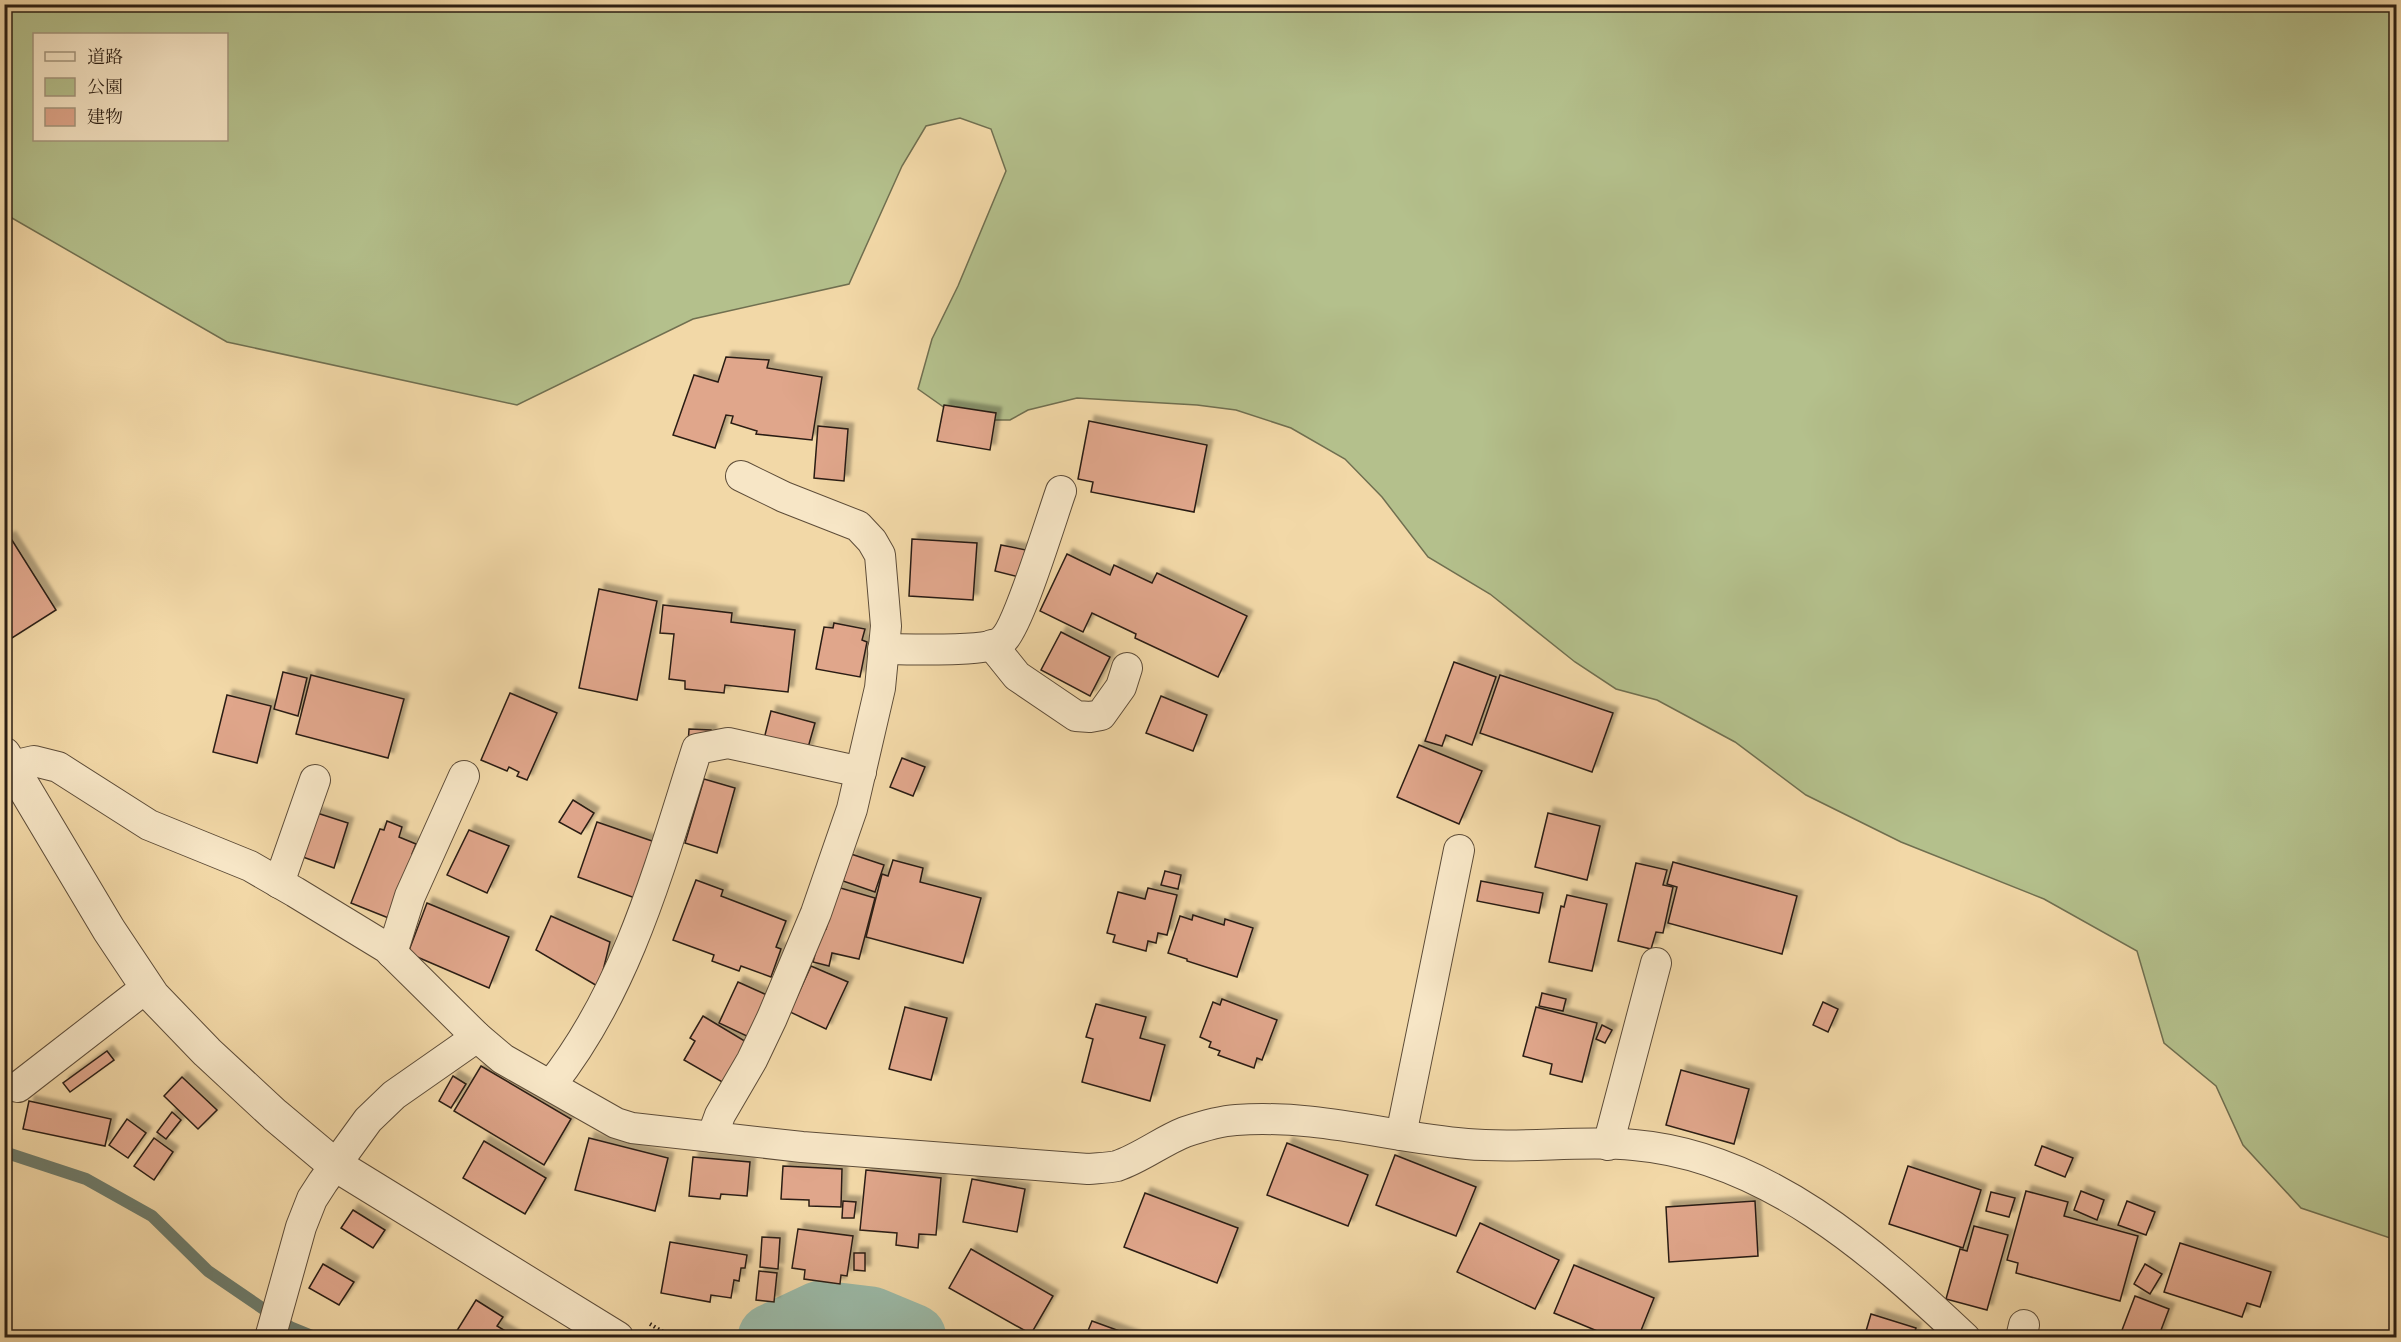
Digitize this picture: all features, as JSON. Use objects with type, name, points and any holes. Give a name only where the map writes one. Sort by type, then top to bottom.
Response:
[{"type":"street","points":[[712,1137],[720,1115],[757,1049],[816,913],[852,809],[880,688],[886,626],[879,555],[872,541],[858,526],[784,497],[741,476]]},
{"type":"street","points":[[883,649],[978,648],[1002,642],[1010,632],[1060,491]]},
{"type":"street","points":[[992,645],[1017,676],[1076,716],[1101,715],[1121,687],[1127,668]]},
{"type":"street","points":[[551,1085],[570,1060],[616,980],[652,890],[697,749],[728,743],[861,772]]},
{"type":"street","points":[[8,760],[34,761],[58,767],[149,825],[250,866],[279,883],[392,953],[477,1037],[503,1059],[616,1123],[632,1128],[932,1158],[1088,1169],[1116,1166],[1185,1132],[1234,1120],[1295,1119],[1470,1144],[1632,1144],[1669,1149],[1760,1180],[1792,1198],[1876,1261],[1965,1338]]},
{"type":"street","points":[[8,760],[109,930],[153,996],[207,1052],[275,1115],[336,1165],[617,1338]]},
{"type":"street","points":[[392,953],[410,896],[464,776]]},
{"type":"street","points":[[279,883],[315,780]]},
{"type":"street","points":[[1401,1135],[1459,850]]},
{"type":"street","points":[[1608,1145],[1656,963]]},
{"type":"street","points":[[18,1087],[147,987]]},
{"type":"street","points":[[270,1338],[301,1227],[312,1199],[369,1120],[394,1095],[477,1037]]},
{"type":"green space","points":[[5,5],[2396,5],[2396,1240],[2301,1208],[2243,1145],[2216,1086],[2164,1043],[2137,951],[2044,899],[1901,842],[1806,795],[1735,742],[1657,700],[1616,689],[1575,662],[1490,594],[1428,557],[1382,497],[1345,459],[1291,428],[1236,410],[1197,405],[1077,398],[1028,410],[1010,420],[962,420],[918,389],[932,339],[958,286],[1006,171],[991,129],[960,118],[926,126],[902,166],[849,284],[693,319],[517,405],[227,342],[5,214]]},
{"type":"building","points":[[726,357],[769,360],[767,368],[822,377],[812,440],[756,434],[757,431],[731,423],[733,416],[726,415],[715,448],[673,435],[694,375],[718,382]]},
{"type":"building","points":[[944,405],[996,413],[990,450],[937,441]]},
{"type":"building","points":[[1089,421],[1207,445],[1194,512],[1091,492],[1093,482],[1078,479]]},
{"type":"building","points":[[818,426],[848,429],[844,481],[814,478]]},
{"type":"building","points":[[10,537],[56,610],[12,638],[4,626],[4,540]]},
{"type":"building","points":[[912,539],[977,543],[973,600],[909,596]]},
{"type":"building","points":[[1001,545],[1026,550],[1019,577],[995,571]]},
{"type":"building","points":[[1067,554],[1110,575],[1114,565],[1152,583],[1157,573],[1247,616],[1218,677],[1135,638],[1136,634],[1092,613],[1083,632],[1040,611]]},
{"type":"building","points":[[599,589],[657,601],[637,700],[579,688]]},
{"type":"building","points":[[663,605],[732,613],[731,622],[795,630],[788,692],[725,685],[724,693],[685,689],[685,681],[669,679],[674,634],[660,633]]},
{"type":"building","points":[[834,623],[865,629],[862,640],[867,642],[860,677],[816,669],[824,627],[833,628]]},
{"type":"building","points":[[1061,632],[1110,657],[1090,696],[1041,670]]},
{"type":"building","points":[[1454,662],[1496,677],[1472,745],[1446,735],[1442,746],[1425,741]]},
{"type":"building","points":[[283,672],[307,678],[298,716],[274,709]]},
{"type":"building","points":[[311,675],[404,699],[388,758],[296,734]]},
{"type":"building","points":[[1500,675],[1613,713],[1592,772],[1480,733]]},
{"type":"building","points":[[510,693],[557,713],[527,780],[517,776],[519,772],[509,767],[507,771],[481,760]]},
{"type":"building","points":[[227,695],[271,706],[257,763],[213,752]]},
{"type":"building","points":[[1161,696],[1207,715],[1193,751],[1146,733]]},
{"type":"building","points":[[771,711],[815,723],[807,751],[764,739]]},
{"type":"building","points":[[689,729],[711,730],[711,746],[688,745]]},
{"type":"building","points":[[1419,745],[1482,771],[1459,824],[1397,797]]},
{"type":"building","points":[[902,758],[925,767],[913,796],[890,787]]},
{"type":"building","points":[[704,779],[735,788],[717,853],[685,843]]},
{"type":"building","points":[[573,800],[594,813],[581,834],[559,822]]},
{"type":"building","points":[[314,812],[348,823],[334,868],[300,856]]},
{"type":"building","points":[[1548,813],[1600,826],[1587,880],[1535,867]]},
{"type":"building","points":[[387,821],[402,827],[399,837],[416,844],[412,854],[415,856],[391,919],[351,903],[380,829],[384,830]]},
{"type":"building","points":[[597,822],[655,842],[635,898],[578,877]]},
{"type":"building","points":[[469,830],[509,846],[487,893],[447,875]]},
{"type":"building","points":[[851,854],[884,865],[875,892],[843,881]]},
{"type":"building","points":[[893,860],[923,868],[920,882],[981,898],[963,963],[866,937],[882,874],[888,876]]},
{"type":"building","points":[[1673,862],[1797,896],[1782,954],[1668,923],[1677,887],[1667,884]]},
{"type":"building","points":[[1636,863],[1667,870],[1663,885],[1673,887],[1663,933],[1656,932],[1651,949],[1618,941]]},
{"type":"building","points":[[1165,871],[1181,875],[1178,889],[1161,885]]},
{"type":"building","points":[[696,880],[723,890],[721,896],[786,921],[776,947],[781,949],[771,977],[741,966],[739,971],[712,961],[714,955],[673,940]]},
{"type":"building","points":[[1481,881],[1543,893],[1539,913],[1477,901]]},
{"type":"building","points":[[837,887],[875,898],[859,959],[832,953],[829,966],[813,962],[822,928],[826,929]]},
{"type":"building","points":[[1148,888],[1177,895],[1167,935],[1158,933],[1156,943],[1148,941],[1146,951],[1113,942],[1115,935],[1107,933],[1118,892],[1145,899]]},
{"type":"building","points":[[1567,895],[1607,904],[1592,971],[1549,962],[1561,906],[1564,907]]},
{"type":"building","points":[[427,903],[509,937],[489,988],[408,953]]},
{"type":"building","points":[[1193,915],[1224,925],[1225,919],[1253,928],[1237,977],[1168,953],[1180,916],[1192,920]]},
{"type":"building","points":[[551,916],[610,942],[599,987],[536,950]]},
{"type":"building","points":[[811,966],[848,982],[826,1029],[790,1012]]},
{"type":"building","points":[[738,982],[769,996],[751,1038],[719,1023]]},
{"type":"building","points":[[1542,993],[1566,999],[1563,1011],[1539,1006]]},
{"type":"building","points":[[1222,999],[1277,1020],[1262,1060],[1257,1058],[1254,1068],[1218,1055],[1220,1051],[1209,1047],[1211,1042],[1200,1037],[1213,1002],[1220,1005]]},
{"type":"building","points":[[1823,1002],[1838,1009],[1828,1032],[1813,1025]]},
{"type":"building","points":[[1096,1004],[1146,1017],[1140,1038],[1165,1045],[1150,1101],[1082,1082],[1093,1039],[1086,1037]]},
{"type":"building","points":[[905,1007],[947,1018],[931,1080],[889,1069]]},
{"type":"building","points":[[1536,1007],[1597,1023],[1582,1082],[1550,1074],[1552,1064],[1523,1056]]},
{"type":"building","points":[[703,1016],[748,1043],[724,1083],[684,1060],[695,1041],[690,1038]]},
{"type":"building","points":[[1602,1025],[1612,1030],[1605,1043],[1596,1039]]},
{"type":"building","points":[[107,1051],[114,1060],[70,1092],[63,1083]]},
{"type":"building","points":[[481,1066],[571,1119],[544,1165],[454,1111]]},
{"type":"building","points":[[1681,1070],[1749,1089],[1734,1144],[1666,1125]]},
{"type":"building","points":[[453,1076],[466,1084],[451,1108],[439,1101]]},
{"type":"building","points":[[182,1077],[217,1110],[198,1129],[164,1096]]},
{"type":"building","points":[[29,1101],[111,1119],[105,1146],[23,1129]]},
{"type":"building","points":[[172,1112],[181,1120],[166,1139],[157,1132]]},
{"type":"building","points":[[127,1119],[146,1133],[128,1158],[109,1145]]},
{"type":"building","points":[[154,1138],[173,1152],[154,1180],[134,1166]]},
{"type":"building","points":[[589,1138],[668,1158],[655,1211],[575,1190]]},
{"type":"building","points":[[484,1141],[546,1178],[525,1214],[463,1178]]},
{"type":"building","points":[[1287,1143],[1368,1175],[1348,1226],[1267,1195]]},
{"type":"building","points":[[2042,1146],[2073,1158],[2065,1177],[2035,1165]]},
{"type":"building","points":[[1395,1155],[1476,1187],[1456,1236],[1376,1205]]},
{"type":"building","points":[[693,1157],[750,1162],[747,1196],[721,1194],[720,1199],[689,1196]]},
{"type":"building","points":[[783,1166],[842,1169],[841,1207],[809,1206],[809,1200],[781,1199]]},
{"type":"building","points":[[1908,1166],[1981,1190],[1963,1248],[1889,1224]]},
{"type":"building","points":[[866,1170],[941,1178],[936,1235],[919,1234],[918,1248],[896,1245],[897,1233],[860,1230]]},
{"type":"building","points":[[972,1179],[1025,1189],[1017,1232],[963,1222]]},
{"type":"building","points":[[2026,1191],[2068,1202],[2064,1216],[2138,1236],[2120,1301],[2016,1273],[2018,1263],[2007,1260]]},
{"type":"building","points":[[2081,1191],[2104,1200],[2097,1220],[2074,1210]]},
{"type":"building","points":[[1991,1192],[2015,1198],[2009,1217],[1986,1211]]},
{"type":"building","points":[[1145,1193],[1238,1228],[1217,1283],[1124,1247]]},
{"type":"building","points":[[843,1201],[856,1202],[854,1218],[842,1218]]},
{"type":"building","points":[[1755,1201],[1758,1256],[1669,1262],[1666,1207]]},
{"type":"building","points":[[2127,1201],[2155,1212],[2146,1235],[2118,1225]]},
{"type":"building","points":[[353,1210],[385,1230],[373,1248],[341,1228]]},
{"type":"building","points":[[1480,1223],[1559,1260],[1535,1309],[1457,1272]]},
{"type":"building","points":[[1974,1226],[2008,1235],[1987,1310],[1946,1299],[1960,1249],[1967,1251]]},
{"type":"building","points":[[798,1229],[853,1236],[847,1276],[841,1275],[840,1284],[804,1279],[805,1270],[792,1268]]},
{"type":"building","points":[[762,1237],[780,1238],[778,1269],[760,1267]]},
{"type":"building","points":[[670,1242],[747,1255],[745,1268],[741,1268],[739,1281],[734,1280],[731,1298],[711,1295],[710,1302],[661,1293]]},
{"type":"building","points":[[2180,1243],[2271,1272],[2260,1307],[2247,1303],[2242,1317],[2164,1292]]},
{"type":"building","points":[[971,1249],[1053,1296],[1031,1334],[949,1288]]},
{"type":"building","points":[[854,1253],[865,1253],[865,1271],[854,1270]]},
{"type":"building","points":[[323,1264],[354,1282],[339,1305],[309,1288]]},
{"type":"building","points":[[2145,1264],[2162,1274],[2150,1294],[2134,1284]]},
{"type":"building","points":[[1574,1265],[1654,1298],[1638,1338],[1614,1338],[1554,1313]]},
{"type":"building","points":[[759,1271],[777,1273],[774,1302],[756,1300]]},
{"type":"building","points":[[2135,1296],[2169,1309],[2158,1338],[2119,1338]]},
{"type":"building","points":[[476,1300],[503,1317],[497,1326],[517,1338],[453,1337]]},
{"type":"building","points":[[1871,1314],[1916,1328],[1913,1338],[1864,1338]]},
{"type":"building","points":[[1092,1321],[1136,1337],[1085,1338]]},
{"type":"waterway","points":[[4,1152],[86,1179],[152,1216],[208,1271],[290,1327],[317,1338]]},
{"type":"waterway","points":[[772,1338],[821,1315],[871,1321],[912,1338]]}]
